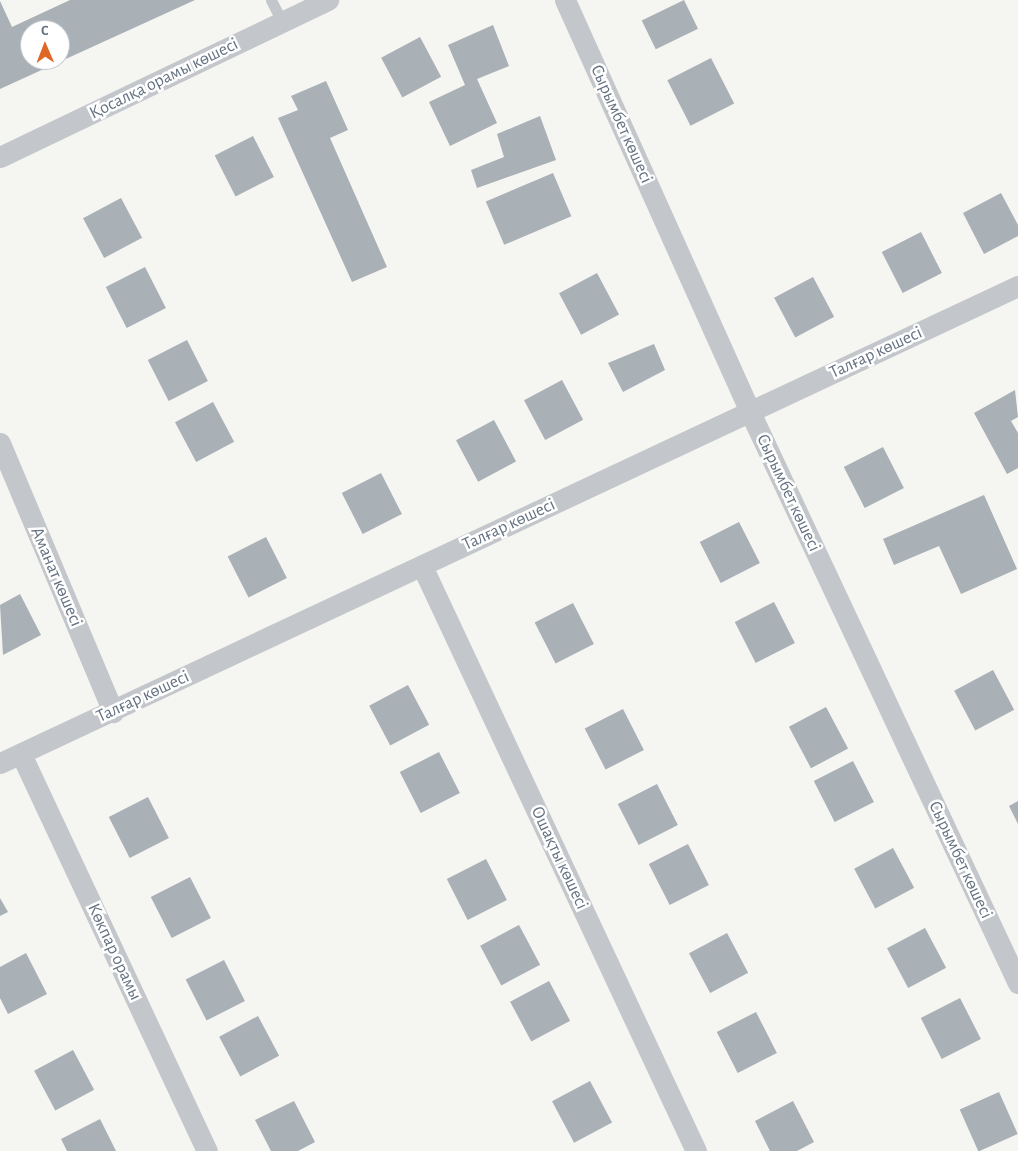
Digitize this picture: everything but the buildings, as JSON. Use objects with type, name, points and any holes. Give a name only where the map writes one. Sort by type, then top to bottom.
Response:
[{"type":"street","name":"Қосалқа орамы көшесі","points":[[0,157],[328,0]]},
{"type":"street","name":"Сырымбет көшесі","points":[[565,0],[750,412],[1018,983]]},
{"type":"street","name":"Талғар көшесі","points":[[0,763],[113,712],[1018,286]]},
{"type":"street","name":"Аманат көшесі","points":[[0,443],[113,712]]},
{"type":"street","name":"Ошақты көшесі","points":[[422,566],[696,1151]]},
{"type":"street","name":"Көкпар орамы","points":[[21,754],[207,1151]]},
{"type":"lane","points":[[271,0],[282,22]]}]
